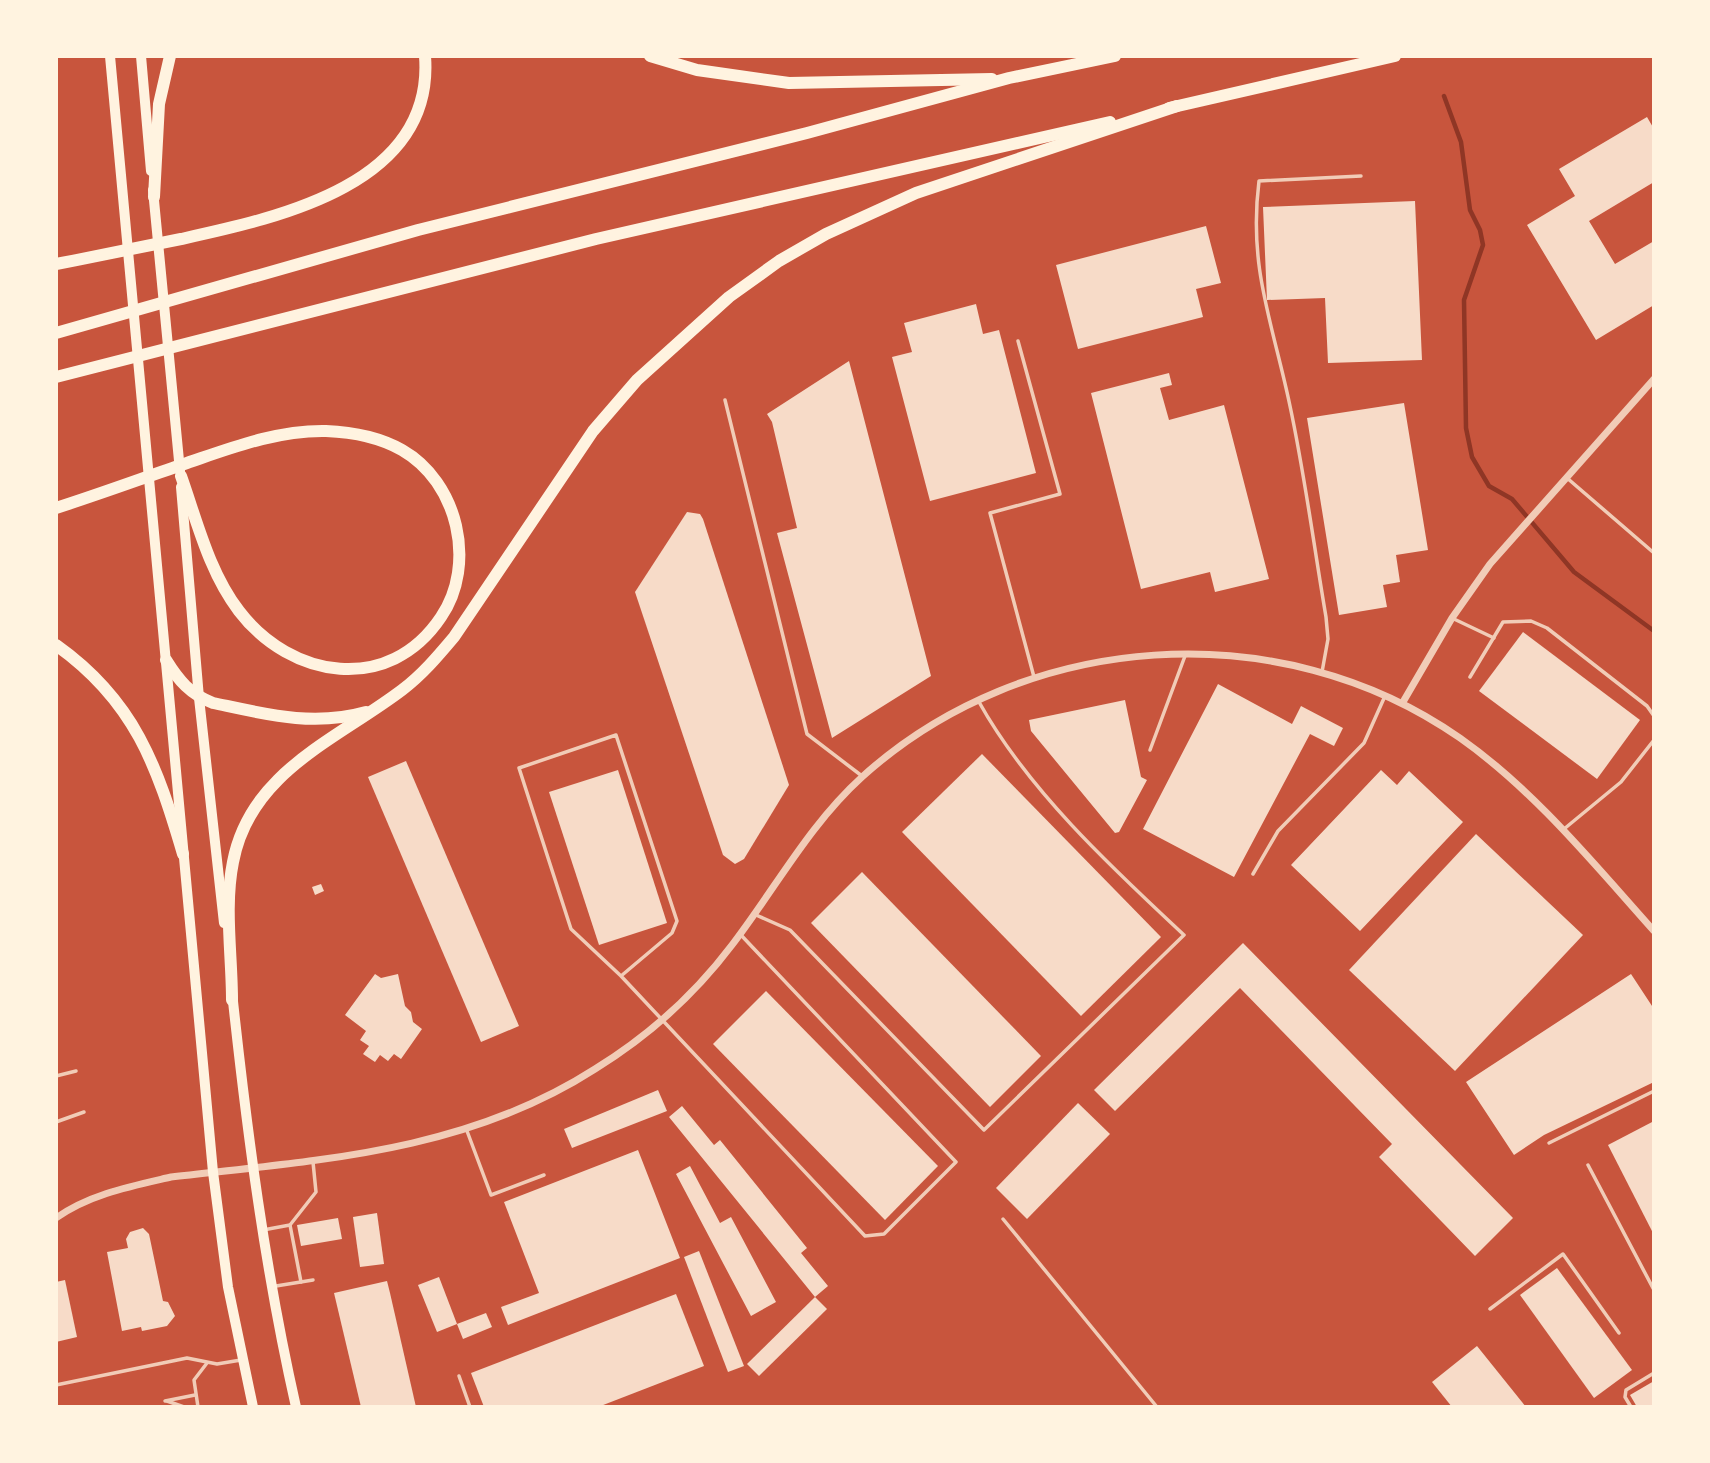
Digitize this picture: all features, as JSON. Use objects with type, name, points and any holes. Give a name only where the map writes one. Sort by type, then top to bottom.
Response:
[{"type":"highway","points":[[154,197],[159,104],[170,56]]},
{"type":"highway","points":[[56,264],[281,215],[340,191],[359,178],[400,141],[413,119],[426,78],[425,56]]},
{"type":"highway","points":[[650,56],[697,70],[789,83],[1010,78]]},
{"type":"highway","points":[[56,333],[418,230],[794,136],[1010,78],[1115,56]]},
{"type":"highway","points":[[57,377],[207,336],[609,236],[1395,56]]},
{"type":"highway","points":[[232,1000],[232,864],[239,839],[251,813],[267,789],[287,768],[404,689],[454,637],[593,431],[628,390],[687,332],[779,261],[826,234],[916,193],[1177,106]]},
{"type":"highway","points":[[56,508],[272,436],[323,431],[381,439],[424,466],[450,504],[459,544],[458,569],[453,593],[442,616],[426,636],[384,662],[340,670],[299,661],[261,635],[239,611],[210,558],[181,476]]},
{"type":"highway","points":[[56,645],[92,675],[123,710],[143,740],[157,770],[183,855]]},
{"type":"highway","points":[[166,660],[181,684],[199,698],[305,720],[347,717],[376,708]]},
{"type":"main road","points":[[110,56],[150,464],[213,1172],[228,1287],[253,1407]]},
{"type":"main road","points":[[141,56],[199,698],[251,1167],[270,1287],[296,1407]]},
{"type":"street","points":[[1403,702],[1452,618],[1490,564],[1654,379]]},
{"type":"street","points":[[56,1218],[83,1202],[171,1177],[392,1148],[467,1131],[505,1117],[565,1088],[598,1068],[661,1021],[707,974],[740,934],[803,844],[862,776],[921,732],[977,699],[1034,677],[1128,656],[1186,654],[1253,659],[1322,672],[1403,702],[1482,755],[1563,830],[1654,931]]},
{"type":"lane","points":[[1322,672],[1328,639],[1326,617],[1290,406],[1263,303],[1255,210],[1259,181],[1361,176]]},
{"type":"lane","points":[[1018,341],[1060,494],[990,513],[1034,677]]},
{"type":"lane","points":[[726,400],[807,734],[862,776]]},
{"type":"lane","points":[[1566,477],[1654,553]]},
{"type":"lane","points":[[1452,618],[1493,638]]},
{"type":"lane","points":[[1470,677],[1503,622],[1531,621],[1547,628],[1647,706],[1654,716]]},
{"type":"lane","points":[[1150,750],[1186,654]]},
{"type":"lane","points":[[1253,874],[1279,831],[1364,743],[1386,694]]},
{"type":"lane","points":[[754,915],[790,930],[984,1130],[1184,935],[1104,859],[1002,744],[977,699]]},
{"type":"lane","points":[[621,976],[673,933],[677,921],[616,735],[519,768],[571,929],[621,976],[865,1236],[884,1234],[956,1162],[740,934]]},
{"type":"lane","points":[[1563,830],[1621,782],[1654,740]]},
{"type":"lane","points":[[56,1076],[76,1070]]},
{"type":"lane","points":[[1549,1143],[1654,1091]]},
{"type":"lane","points":[[56,1122],[85,1112]]},
{"type":"lane","points":[[467,1131],[491,1195],[544,1175]]},
{"type":"lane","points":[[261,1230],[289,1225],[316,1192],[312,1159]]},
{"type":"lane","points":[[1588,1165],[1654,1290]]},
{"type":"lane","points":[[1003,1219],[1157,1407]]},
{"type":"lane","points":[[289,1225],[301,1282]]},
{"type":"lane","points":[[1490,1309],[1563,1254],[1619,1333]]},
{"type":"lane","points":[[270,1287],[313,1280]]},
{"type":"lane","points":[[56,1385],[187,1358],[207,1363],[243,1359]]},
{"type":"lane","points":[[198,1407],[194,1380],[207,1363]]},
{"type":"lane","points":[[1630,1407],[1625,1397],[1626,1390],[1654,1373]]},
{"type":"lane","points":[[459,1376],[470,1407]]},
{"type":"lane","points":[[184,1407],[165,1401],[195,1395]]},
{"type":"building","points":[[1647,117],[1654,129],[1654,182],[1589,221],[1615,264],[1654,241],[1654,305],[1596,340],[1527,225],[1575,196],[1559,169]]},
{"type":"building","points":[[1415,201],[1422,360],[1328,363],[1325,298],[1267,300],[1263,207]]},
{"type":"building","points":[[1206,226],[1221,283],[1196,289],[1203,317],[1078,349],[1056,265]]},
{"type":"building","points":[[976,304],[983,334],[999,330],[1036,473],[930,501],[892,357],[912,352],[904,323]]},
{"type":"building","points":[[849,361],[931,676],[832,738],[777,533],[797,528],[772,422],[767,414]]},
{"type":"building","points":[[1169,373],[1172,385],[1160,388],[1169,420],[1224,405],[1269,579],[1215,592],[1210,572],[1141,589],[1091,393]]},
{"type":"building","points":[[1404,403],[1428,550],[1396,555],[1400,582],[1383,585],[1387,607],[1339,615],[1307,418]]},
{"type":"building","points":[[687,512],[700,514],[703,519],[789,785],[744,859],[735,864],[723,855],[635,592]]},
{"type":"building","points":[[1523,632],[1640,720],[1597,779],[1479,691]]},
{"type":"building","points":[[1218,684],[1292,724],[1301,706],[1343,728],[1334,746],[1310,734],[1234,877],[1143,829]]},
{"type":"building","points":[[1125,700],[1141,777],[1147,780],[1119,832],[1115,833],[1031,731],[1029,720]]},
{"type":"building","points":[[982,754],[1161,937],[1081,1016],[902,832]]},
{"type":"building","points":[[406,761],[519,1026],[481,1042],[368,777]]},
{"type":"building","points":[[618,770],[667,923],[599,945],[549,792]]},
{"type":"building","points":[[1381,770],[1397,785],[1409,771],[1463,822],[1360,931],[1291,865]]},
{"type":"building","points":[[1476,834],[1583,935],[1455,1071],[1349,970]]},
{"type":"building","points":[[862,872],[1041,1056],[990,1107],[811,923]]},
{"type":"building","points":[[321,884],[324,891],[315,895],[312,887]]},
{"type":"building","points":[[1243,943],[1513,1218],[1475,1256],[1379,1157],[1392,1144],[1240,988],[1115,1111],[1094,1090]]},
{"type":"building","points":[[375,974],[381,978],[398,974],[405,1006],[411,1012],[413,1022],[422,1029],[401,1059],[394,1054],[388,1061],[380,1055],[375,1062],[363,1054],[369,1046],[360,1040],[366,1031],[345,1015]]},
{"type":"building","points":[[1631,974],[1654,1009],[1654,1082],[1544,1135],[1514,1155],[1466,1082]]},
{"type":"building","points":[[766,991],[938,1166],[885,1220],[713,1044]]},
{"type":"building","points":[[658,1090],[667,1111],[572,1148],[564,1129]]},
{"type":"building","points":[[1078,1103],[1110,1134],[1027,1219],[996,1188]]},
{"type":"building","points":[[682,1106],[714,1145],[720,1140],[807,1248],[801,1253],[828,1286],[815,1297],[669,1117]]},
{"type":"building","points":[[1654,1121],[1654,1235],[1608,1145]]},
{"type":"building","points":[[638,1150],[680,1258],[508,1325],[501,1307],[539,1293],[504,1202]]},
{"type":"building","points":[[690,1166],[720,1223],[731,1217],[776,1302],[751,1316],[676,1174]]},
{"type":"building","points":[[377,1213],[384,1264],[360,1267],[353,1217]]},
{"type":"building","points":[[338,1218],[342,1239],[301,1246],[297,1225]]},
{"type":"building","points":[[143,1228],[149,1234],[163,1301],[168,1302],[175,1316],[167,1326],[142,1331],[141,1327],[122,1331],[107,1252],[128,1248],[126,1239],[130,1232]]},
{"type":"building","points":[[699,1251],[744,1366],[728,1372],[684,1257]]},
{"type":"building","points":[[1557,1268],[1632,1370],[1594,1398],[1520,1295]]},
{"type":"building","points":[[439,1277],[457,1324],[437,1332],[418,1285]]},
{"type":"building","points":[[65,1280],[77,1337],[56,1342],[56,1282]]},
{"type":"building","points":[[387,1281],[416,1407],[361,1407],[334,1293]]},
{"type":"building","points":[[676,1294],[704,1366],[598,1407],[484,1407],[471,1373]]},
{"type":"building","points":[[815,1297],[827,1309],[759,1376],[747,1364]]},
{"type":"building","points":[[486,1313],[492,1327],[463,1339],[457,1324]]},
{"type":"building","points":[[1477,1346],[1526,1407],[1452,1407],[1432,1382]]},
{"type":"building","points":[[1654,1381],[1654,1407],[1637,1407],[1630,1395]]},
{"type":"waterway","points":[[1444,96],[1461,142],[1470,210],[1480,230],[1483,245],[1464,300],[1466,428],[1472,457],[1489,486],[1512,499],[1574,572],[1654,631]]}]
